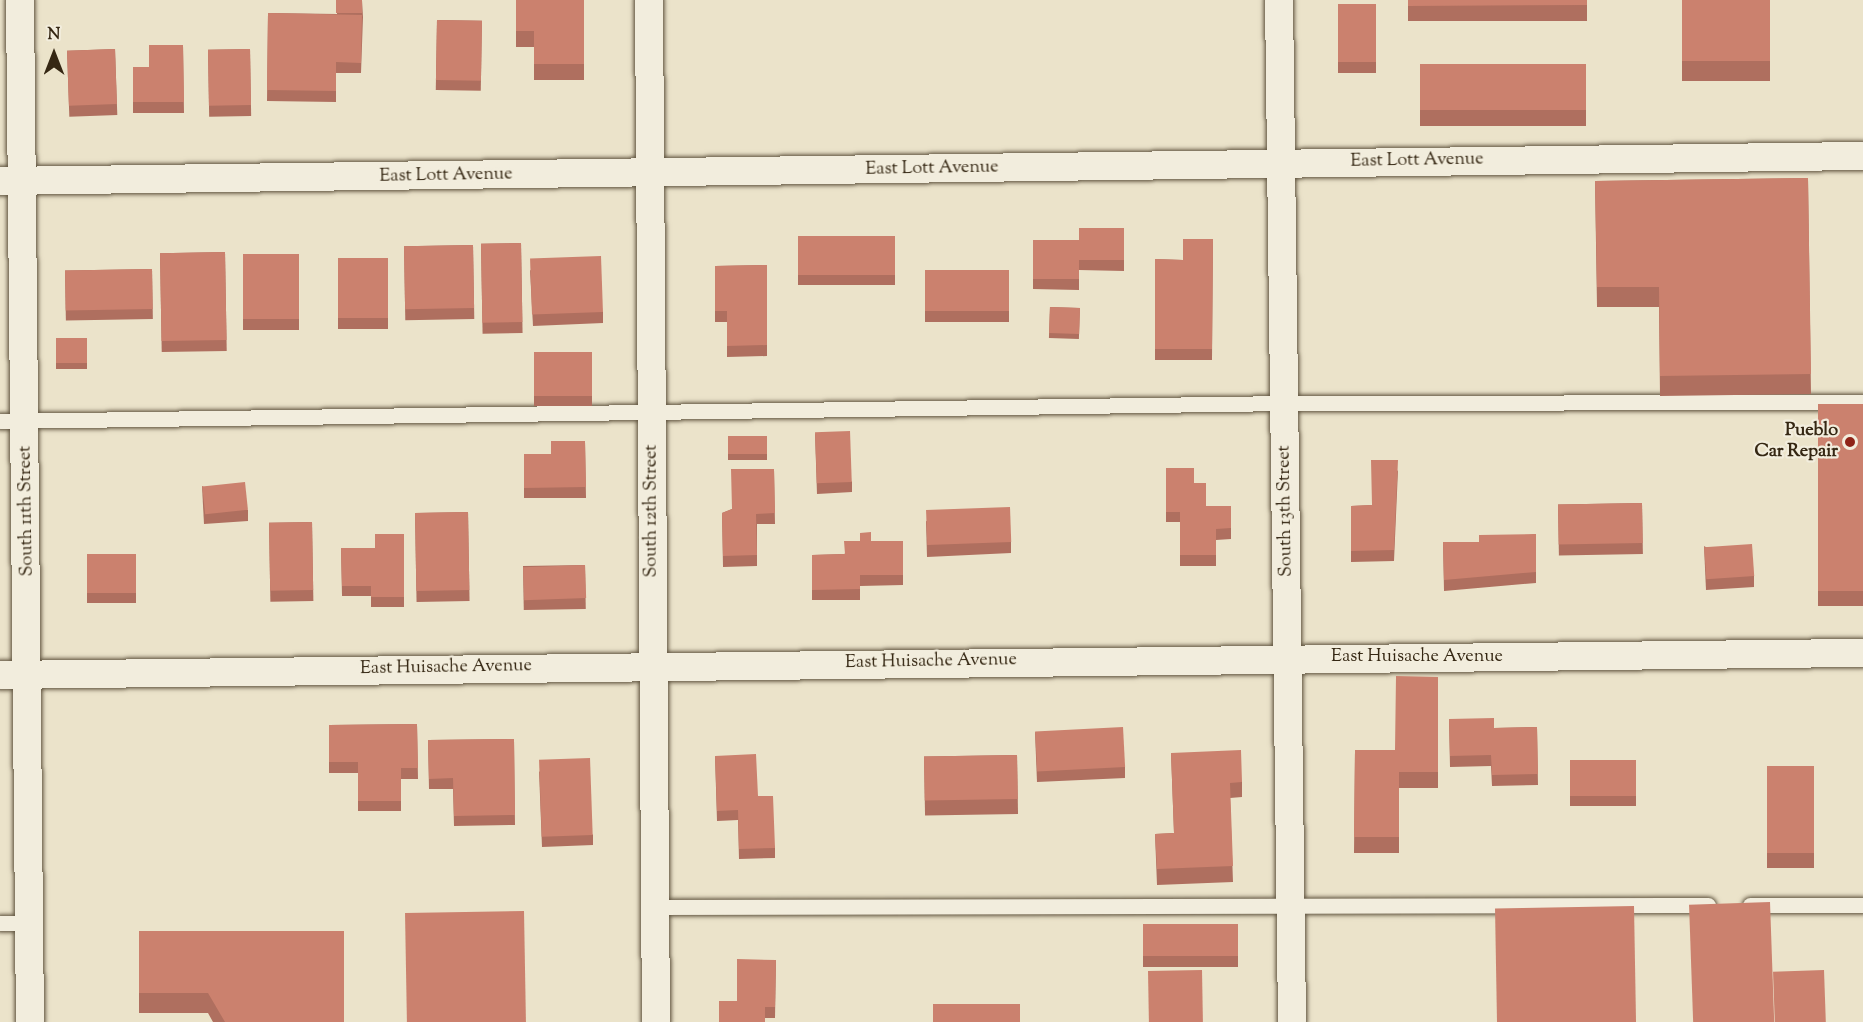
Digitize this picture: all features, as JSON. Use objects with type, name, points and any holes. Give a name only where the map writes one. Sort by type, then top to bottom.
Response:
[{"type":"street","name":"South 11th Street","points":[[20,0],[11,181],[13,421],[29,674],[30,1022]]},
{"type":"street","name":"South 12th Street","points":[[649,0],[652,174],[652,665],[656,1022]]},
{"type":"street","name":"South 13th Street","points":[[1279,0],[1292,1022]]},
{"type":"street","name":"East Lott Avenue","points":[[11,181],[652,174],[1281,162],[1863,156]]},
{"type":"street","name":"East Huisache Avenue","points":[[0,675],[652,665],[1863,653]]},
{"type":"lane","points":[[13,421],[652,415],[1284,403],[1863,402]]},
{"type":"lane","points":[[655,907],[1863,905]]},
{"type":"lane","points":[[0,923],[30,923]]},
{"type":"building","points":[[336,0],[362,0],[362,13],[336,13]]},
{"type":"building","points":[[516,0],[584,0],[584,64],[534,64],[534,31],[516,31]]},
{"type":"building","points":[[1408,0],[1587,0],[1587,5],[1408,6]]},
{"type":"building","points":[[1682,0],[1770,0],[1770,61],[1682,61]]},
{"type":"building","points":[[1338,4],[1376,4],[1376,62],[1338,62]]},
{"type":"building","points":[[268,13],[362,15],[361,63],[336,62],[336,91],[267,90]]},
{"type":"building","points":[[437,20],[482,21],[481,81],[436,80]]},
{"type":"building","points":[[149,45],[183,45],[184,102],[133,102],[133,67],[149,67]]},
{"type":"building","points":[[115,49],[117,104],[69,106],[67,51]]},
{"type":"building","points":[[250,49],[251,105],[209,106],[208,50]]},
{"type":"building","points":[[1420,64],[1586,64],[1586,110],[1420,110]]},
{"type":"building","points":[[1808,178],[1811,374],[1660,376],[1659,287],[1597,287],[1595,181]]},
{"type":"building","points":[[1079,228],[1124,228],[1124,260],[1079,260],[1079,279],[1033,279],[1033,240],[1079,240]]},
{"type":"building","points":[[798,236],[895,236],[895,275],[798,275]]},
{"type":"building","points":[[1183,239],[1213,239],[1212,349],[1155,349],[1155,259],[1183,260]]},
{"type":"building","points":[[521,243],[522,322],[482,323],[481,244]]},
{"type":"building","points":[[473,245],[474,308],[405,309],[404,246]]},
{"type":"building","points":[[225,252],[227,340],[162,341],[160,253]]},
{"type":"building","points":[[243,254],[299,254],[299,319],[243,319]]},
{"type":"building","points":[[601,256],[603,312],[532,314],[530,258]]},
{"type":"building","points":[[338,258],[388,258],[388,318],[338,318]]},
{"type":"building","points":[[767,265],[767,345],[727,346],[727,311],[715,311],[715,266]]},
{"type":"building","points":[[152,269],[153,309],[66,311],[65,271]]},
{"type":"building","points":[[925,270],[1009,270],[1009,311],[925,311]]},
{"type":"building","points":[[1050,307],[1080,308],[1079,334],[1049,333]]},
{"type":"building","points":[[56,338],[87,338],[87,363],[56,363]]},
{"type":"building","points":[[534,352],[592,352],[592,396],[534,396]]},
{"type":"building","points":[[1818,404],[1863,404],[1863,591],[1818,591]]},
{"type":"building","points":[[850,431],[852,482],[817,483],[815,432]]},
{"type":"building","points":[[728,436],[767,436],[767,454],[728,454]]},
{"type":"building","points":[[551,441],[585,441],[586,487],[524,488],[524,454],[551,454]]},
{"type":"building","points":[[1371,460],[1398,460],[1394,550],[1351,551],[1351,506],[1372,505]]},
{"type":"building","points":[[1166,468],[1194,468],[1194,483],[1206,483],[1206,506],[1231,506],[1231,528],[1216,529],[1216,555],[1180,555],[1180,512],[1166,512]]},
{"type":"building","points":[[731,469],[774,469],[775,513],[756,514],[757,555],[723,556],[722,513],[732,509]]},
{"type":"building","points":[[245,482],[248,510],[205,514],[202,486]]},
{"type":"building","points":[[1642,503],[1643,543],[1559,544],[1558,504]]},
{"type":"building","points":[[1010,507],[1011,542],[927,545],[926,510]]},
{"type":"building","points":[[468,512],[469,590],[416,591],[415,513]]},
{"type":"building","points":[[312,522],[313,590],[270,591],[269,523]]},
{"type":"building","points":[[871,532],[871,541],[903,541],[903,575],[860,575],[860,589],[812,590],[812,555],[845,554],[844,541],[860,541],[860,533]]},
{"type":"building","points":[[375,534],[404,534],[404,597],[371,597],[371,586],[342,586],[341,548],[375,548]]},
{"type":"building","points":[[1536,534],[1536,572],[1444,580],[1443,542],[1479,542],[1479,535]]},
{"type":"building","points":[[1752,544],[1754,576],[1706,579],[1704,547]]},
{"type":"building","points":[[87,554],[136,554],[136,593],[87,593]]},
{"type":"building","points":[[585,565],[586,598],[524,600],[523,567]]},
{"type":"building","points":[[1396,676],[1438,677],[1438,772],[1399,772],[1399,837],[1354,837],[1355,750],[1395,750]]},
{"type":"building","points":[[1494,718],[1494,728],[1537,727],[1538,774],[1492,775],[1491,755],[1450,756],[1449,719]]},
{"type":"building","points":[[417,724],[418,768],[401,768],[401,801],[358,801],[358,762],[329,762],[329,725]]},
{"type":"building","points":[[1123,727],[1125,767],[1037,772],[1035,732]]},
{"type":"building","points":[[514,739],[515,815],[454,816],[453,778],[429,779],[428,740]]},
{"type":"building","points":[[1241,750],[1242,782],[1230,783],[1233,866],[1157,869],[1155,834],[1174,833],[1171,753]]},
{"type":"building","points":[[756,754],[758,796],[773,796],[775,848],[739,849],[738,810],[717,811],[715,756]]},
{"type":"building","points":[[1017,755],[1018,799],[925,801],[924,757]]},
{"type":"building","points":[[590,758],[593,835],[542,837],[539,760]]},
{"type":"building","points":[[1570,760],[1636,760],[1636,796],[1570,796]]},
{"type":"building","points":[[1767,766],[1814,766],[1814,853],[1767,853]]},
{"type":"building","points":[[1770,902],[1774,1022],[1693,1022],[1689,905]]},
{"type":"building","points":[[1634,906],[1636,1022],[1497,1022],[1495,908]]},
{"type":"building","points":[[524,911],[526,1022],[407,1022],[405,913]]},
{"type":"building","points":[[1143,924],[1238,924],[1238,956],[1143,956]]},
{"type":"building","points":[[139,931],[344,931],[344,1022],[225,1022],[208,993],[139,993]]},
{"type":"building","points":[[737,959],[776,960],[775,1007],[765,1007],[765,1022],[719,1022],[719,1001],[737,1001]]},
{"type":"building","points":[[1202,970],[1203,1022],[1149,1022],[1148,971]]},
{"type":"building","points":[[1824,970],[1826,1022],[1775,1022],[1773,972]]},
{"type":"building","points":[[933,1004],[1020,1004],[1020,1022],[933,1022]]},
{"type":"place","name":"Pueblo Car Repair","points":[[1850,442]]}]
